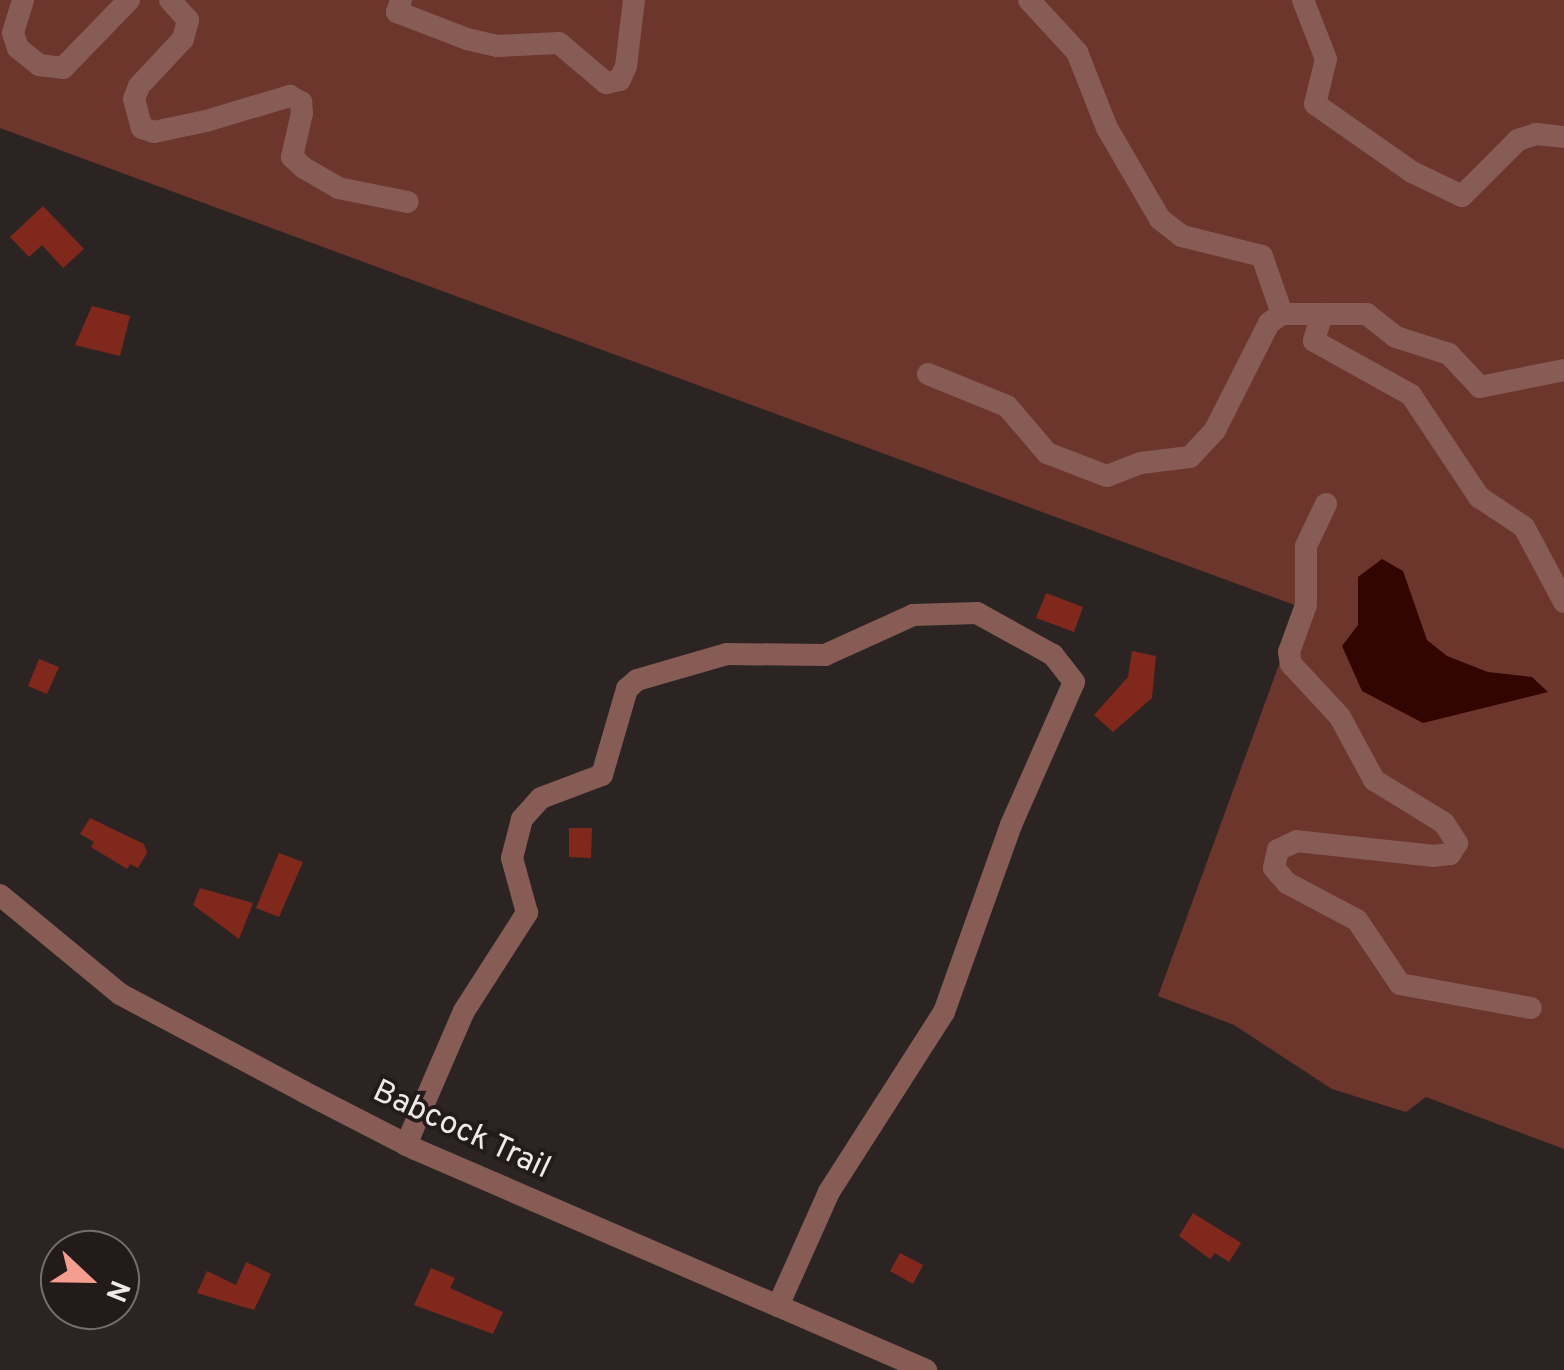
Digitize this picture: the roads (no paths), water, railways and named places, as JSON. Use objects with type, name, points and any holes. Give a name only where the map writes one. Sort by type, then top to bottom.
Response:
[{"type":"street","points":[[23,0],[13,32],[18,48],[39,65],[63,68],[130,0]]},
{"type":"street","points":[[170,0],[188,20],[183,39],[138,86],[134,99],[142,128],[154,132],[206,121],[290,96],[302,113],[292,157],[304,168],[350,192],[408,202]]},
{"type":"street","points":[[401,0],[397,12],[467,39],[497,46],[559,43],[606,83],[620,80],[626,66],[634,0]]},
{"type":"street","points":[[1029,0],[1077,52],[1107,128],[1160,219],[1182,236],[1262,256],[1282,314]]},
{"type":"street","points":[[1304,0],[1326,59],[1315,104],[1412,172],[1462,196],[1518,140],[1536,134],[1564,137]]},
{"type":"street","points":[[928,374],[1006,406],[1047,454],[1107,476],[1141,463],[1190,457],[1216,430],[1268,323],[1282,314],[1376,318],[1396,337],[1449,354],[1480,386],[1564,370]]},
{"type":"street","points":[[1322,314],[1314,341],[1411,395],[1478,496],[1524,527],[1564,602]]},
{"type":"street","points":[[1326,504],[1306,546],[1306,605],[1289,652],[1291,664],[1340,718],[1374,780],[1444,823],[1458,844],[1450,854],[1434,856],[1297,841],[1278,850],[1274,868],[1287,883],[1356,920],[1400,984],[1531,1008]]},
{"type":"street","points":[[406,1145],[464,1011],[526,913],[512,858],[522,819],[540,798],[602,775],[627,689],[637,680],[727,654],[825,655],[913,615],[977,613],[1053,655],[1074,682],[1011,825],[944,1012],[830,1192],[778,1306]]},
{"type":"street","name":"Babcock Trail","points":[[0,895],[120,994],[406,1145],[926,1370]]}]
